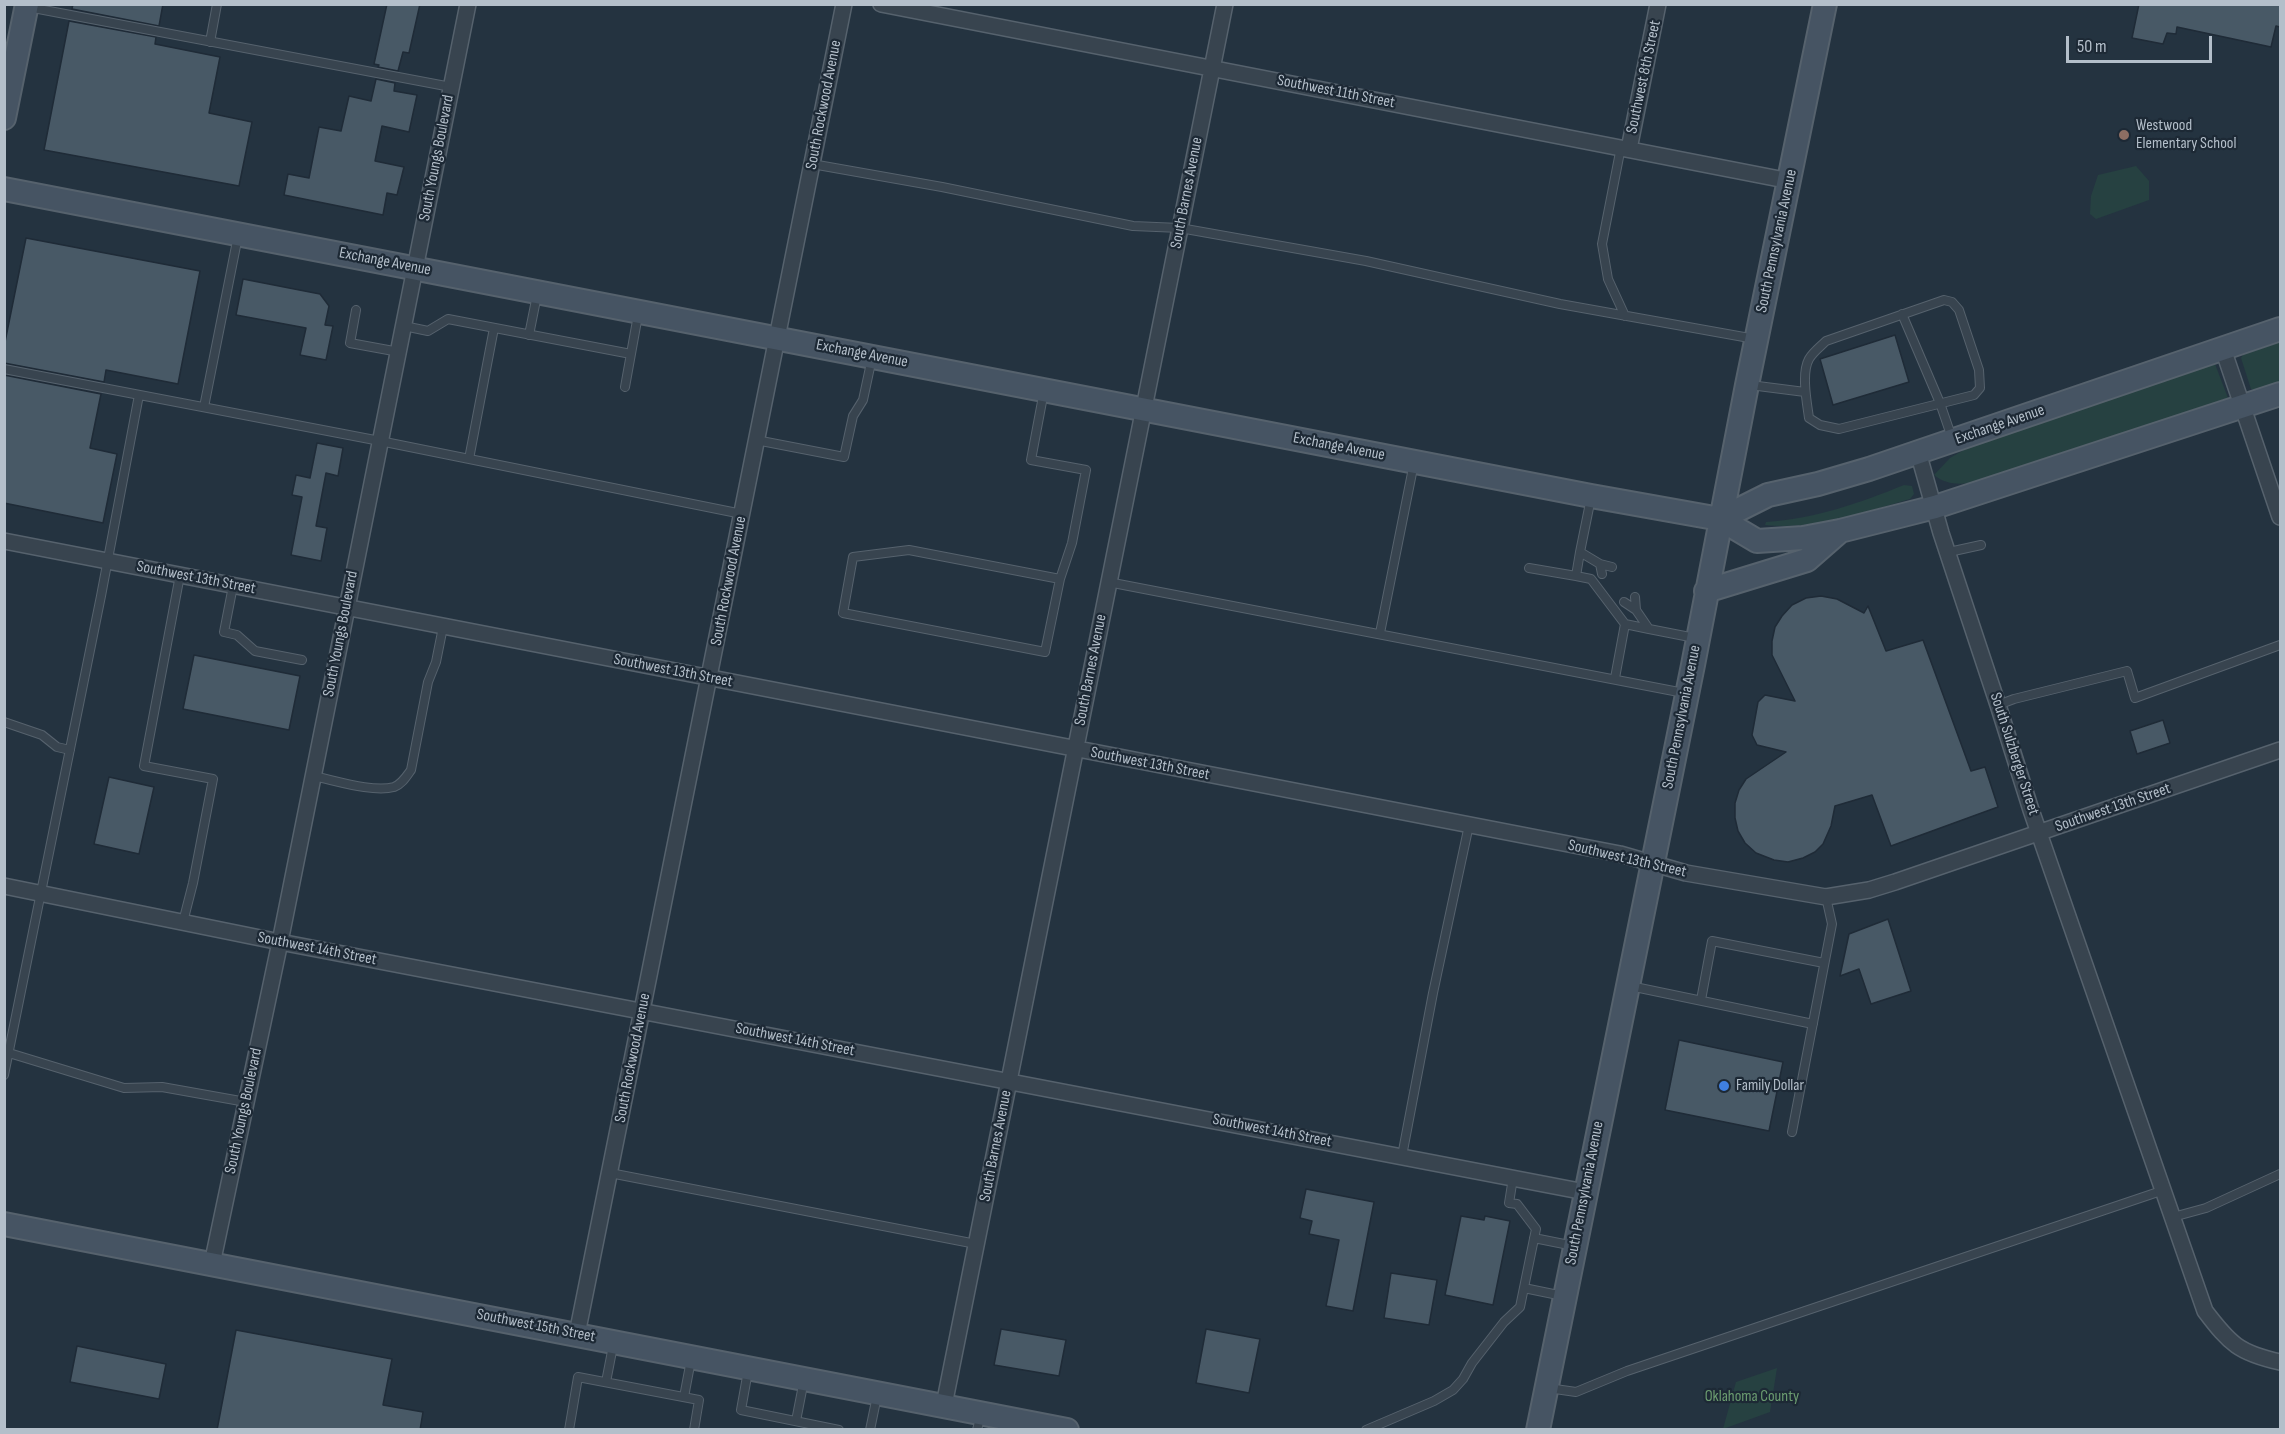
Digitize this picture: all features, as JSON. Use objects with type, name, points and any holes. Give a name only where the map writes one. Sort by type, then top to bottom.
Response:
[{"type":"main road","name":"South Pennsylvania Avenue","points":[[1538,1430],[1825,4]]},
{"type":"main road","points":[[4,118],[26,5]]},
{"type":"main road","name":"Exchange Avenue","points":[[4,189],[1720,519],[1757,541],[1803,538],[1840,531],[1935,507],[2280,394]]},
{"type":"main road","name":"Exchange Avenue","points":[[1720,519],[1768,495],[1818,484],[1953,441],[2280,329]]},
{"type":"main road","points":[[1706,591],[1807,561],[1840,531]]},
{"type":"main road","name":"Southwest 15th Street","points":[[4,1224],[944,1405],[979,1421],[1067,1430]]},
{"type":"street","name":"South Youngs Boulevard","points":[[212,1264],[280,942],[468,4]]},
{"type":"street","name":"South Rockwood Avenue","points":[[577,1334],[844,4]]},
{"type":"street","name":"Southwest 11th Street","points":[[881,4],[1790,181]]},
{"type":"street","name":"South Barnes Avenue","points":[[944,1405],[1225,4]]},
{"type":"street","name":"Southwest 8th Street","points":[[1625,148],[1659,4]]},
{"type":"street","points":[[2223,349],[2280,517]]},
{"type":"street","name":"South Sulzberger Street","points":[[1918,452],[1941,533],[2031,810],[2164,1190]]},
{"type":"street","name":"Southwest 13th Street","points":[[4,541],[1620,854],[1686,873],[1826,897],[1869,890],[2280,750]]},
{"type":"street","name":"Southwest 14th Street","points":[[4,886],[280,942],[1010,1080],[1585,1192]]},
{"type":"street","points":[[2164,1190],[2205,1311],[2232,1344],[2243,1351],[2280,1362]]},
{"type":"lane","points":[[210,42],[217,4]]},
{"type":"lane","points":[[26,5],[451,87]]},
{"type":"lane","points":[[1625,148],[1602,244],[1608,279],[1625,316]]},
{"type":"lane","points":[[812,164],[942,187],[1133,226],[1180,228],[1366,261],[1560,304],[1756,339]]},
{"type":"lane","points":[[204,407],[238,234]]},
{"type":"lane","points":[[529,335],[537,292]]},
{"type":"lane","points":[[1944,300],[1952,302],[1959,310],[1979,370],[1980,388],[1974,395],[1839,429],[1820,425],[1809,418],[1805,392],[1807,361],[1826,341],[1902,314],[1944,300]]},
{"type":"lane","points":[[356,310],[350,343],[399,352]]},
{"type":"lane","points":[[625,387],[639,311]]},
{"type":"lane","points":[[1902,314],[1953,441]]},
{"type":"lane","points":[[404,326],[428,331],[448,319],[631,354]]},
{"type":"lane","points":[[469,459],[494,328]]},
{"type":"lane","points":[[756,440],[844,457],[852,416],[863,400],[872,356]]},
{"type":"lane","points":[[4,369],[743,514]]},
{"type":"lane","points":[[1747,385],[1805,392]]},
{"type":"lane","points":[[1044,390],[1031,460],[1086,470],[1072,543],[1060,579],[1045,652],[843,613],[853,557],[909,550],[1060,579]]},
{"type":"lane","points":[[4,1075],[139,395]]},
{"type":"lane","points":[[1380,633],[1414,461]]},
{"type":"lane","points":[[1576,576],[1592,496]]},
{"type":"lane","points":[[1949,552],[1981,545]]},
{"type":"lane","points":[[1581,552],[1600,564],[1612,567]]},
{"type":"lane","points":[[1600,564],[1602,574]]},
{"type":"lane","points":[[1529,567],[1591,579],[1625,624],[1698,639]]},
{"type":"lane","points":[[180,575],[144,766],[213,779],[183,922]]},
{"type":"lane","points":[[1108,582],[1687,693]]},
{"type":"lane","points":[[233,586],[224,632],[237,634],[255,651],[302,660]]},
{"type":"lane","points":[[1635,597],[1636,610]]},
{"type":"lane","points":[[1624,603],[1636,610],[1649,629]]},
{"type":"lane","points":[[1615,678],[1625,624]]},
{"type":"lane","points":[[313,776],[380,788],[394,787],[402,782],[411,770],[428,682],[436,662],[443,627]]},
{"type":"lane","points":[[1998,705],[2127,671],[2135,698],[2280,645]]},
{"type":"lane","points":[[4,722],[42,735],[57,747],[70,750]]},
{"type":"lane","points":[[1402,1156],[1433,993],[1469,825]]},
{"type":"lane","points":[[1792,1132],[1832,924],[1826,897]]},
{"type":"lane","points":[[1701,1000],[1712,941],[1824,963]]},
{"type":"lane","points":[[1628,985],[1813,1024]]},
{"type":"lane","points":[[9,1053],[124,1088],[162,1087],[246,1102]]},
{"type":"lane","points":[[610,1173],[977,1244]]},
{"type":"lane","points":[[2173,1217],[2206,1208],[2280,1174]]},
{"type":"lane","points":[[1366,1430],[1434,1401],[1453,1390],[1504,1322],[1520,1307],[1536,1229],[1517,1204],[1509,1203],[1514,1178]]},
{"type":"lane","points":[[1546,1388],[1576,1392],[1586,1390],[1627,1371],[2164,1190]]},
{"type":"lane","points":[[1534,1239],[1575,1246]]},
{"type":"lane","points":[[1524,1288],[1565,1296]]},
{"type":"lane","points":[[606,1382],[614,1341]]},
{"type":"lane","points":[[684,1397],[692,1356]]},
{"type":"lane","points":[[749,1368],[741,1410],[839,1430]]},
{"type":"lane","points":[[568,1430],[578,1377],[699,1400],[694,1430]]},
{"type":"lane","points":[[796,1421],[805,1379]]},
{"type":"lane","points":[[870,1430],[877,1393]]},
{"type":"green space","points":[[2136,166],[2149,181],[2149,200],[2096,219],[2090,214],[2091,196],[2098,175]]},
{"type":"green space","points":[[2280,342],[2280,383],[2260,390],[2251,389],[2241,358],[2243,355]]},
{"type":"green space","points":[[2215,364],[2228,398],[1983,481],[1964,484],[1951,483],[1934,475],[1950,458],[1969,447]]},
{"type":"green space","points":[[1904,485],[1912,486],[1914,494],[1910,499],[1874,510],[1821,523],[1765,525],[1766,522],[1836,509]]},
{"type":"green space","name":"Oklahoma County","points":[[1777,1368],[1770,1412],[1723,1429],[1736,1382]]},
{"type":"building","points":[[73,4],[163,4],[159,26],[72,9]]},
{"type":"building","points":[[387,4],[420,4],[409,53],[403,52],[398,71],[374,64]]},
{"type":"building","points":[[2139,4],[2280,4],[2280,27],[2276,26],[2271,47],[2177,27],[2176,34],[2167,33],[2163,44],[2132,38]]},
{"type":"building","points":[[69,21],[156,37],[155,44],[220,57],[209,113],[252,122],[239,186],[44,150]]},
{"type":"building","points":[[376,79],[395,83],[394,91],[417,95],[409,132],[382,126],[375,161],[404,167],[397,195],[387,193],[383,215],[284,195],[288,174],[309,178],[319,127],[341,131],[349,96],[371,101]]},
{"type":"building","points":[[26,238],[200,271],[178,384],[106,370],[104,382],[4,363],[4,347]]},
{"type":"building","points":[[243,279],[320,294],[329,306],[325,325],[333,326],[326,360],[300,355],[306,328],[236,315]]},
{"type":"building","points":[[1895,335],[1909,382],[1833,405],[1820,359]]},
{"type":"building","points":[[4,375],[101,394],[90,448],[117,454],[103,523],[4,503]]},
{"type":"building","points":[[317,443],[343,448],[338,476],[326,473],[316,526],[327,528],[321,561],[291,555],[302,497],[292,495],[296,475],[310,478]]},
{"type":"building","points":[[1821,596],[1837,599],[1864,613],[1868,606],[1886,651],[1923,640],[1971,771],[1985,767],[1998,807],[1891,846],[1872,795],[1835,806],[1831,826],[1823,844],[1815,852],[1803,858],[1788,862],[1774,860],[1756,853],[1745,843],[1738,831],[1735,818],[1735,803],[1739,790],[1746,779],[1786,752],[1757,745],[1752,735],[1758,702],[1765,695],[1795,701],[1772,655],[1775,627],[1792,605],[1806,598]]},
{"type":"building","points":[[194,655],[300,676],[289,730],[183,709]]},
{"type":"building","points":[[2163,720],[2170,743],[2137,754],[2130,731]]},
{"type":"building","points":[[109,777],[154,787],[139,854],[94,844]]},
{"type":"building","points":[[1888,919],[1911,991],[1871,1004],[1859,969],[1840,976],[1849,934]]},
{"type":"building","name":"Family Dollar","points":[[1679,1040],[1783,1062],[1769,1131],[1665,1110]]},
{"type":"building","points":[[1306,1189],[1374,1202],[1353,1311],[1326,1306],[1339,1240],[1309,1234],[1312,1221],[1300,1218]]},
{"type":"building","points":[[1461,1216],[1484,1220],[1485,1216],[1510,1221],[1493,1305],[1445,1295]]},
{"type":"building","points":[[1391,1273],[1437,1280],[1429,1325],[1384,1318]]},
{"type":"building","points":[[1001,1329],[1066,1340],[1059,1376],[994,1365]]},
{"type":"building","points":[[1206,1329],[1260,1339],[1249,1393],[1196,1383]]},
{"type":"building","points":[[236,1330],[392,1359],[383,1405],[423,1412],[420,1430],[217,1430]]},
{"type":"building","points":[[77,1346],[166,1364],[159,1399],[70,1382]]},
{"type":"place","name":"Westwood Elementary School","points":[[2124,135]]},
{"type":"place","name":"Family Dollar","points":[[1724,1086]]}]
